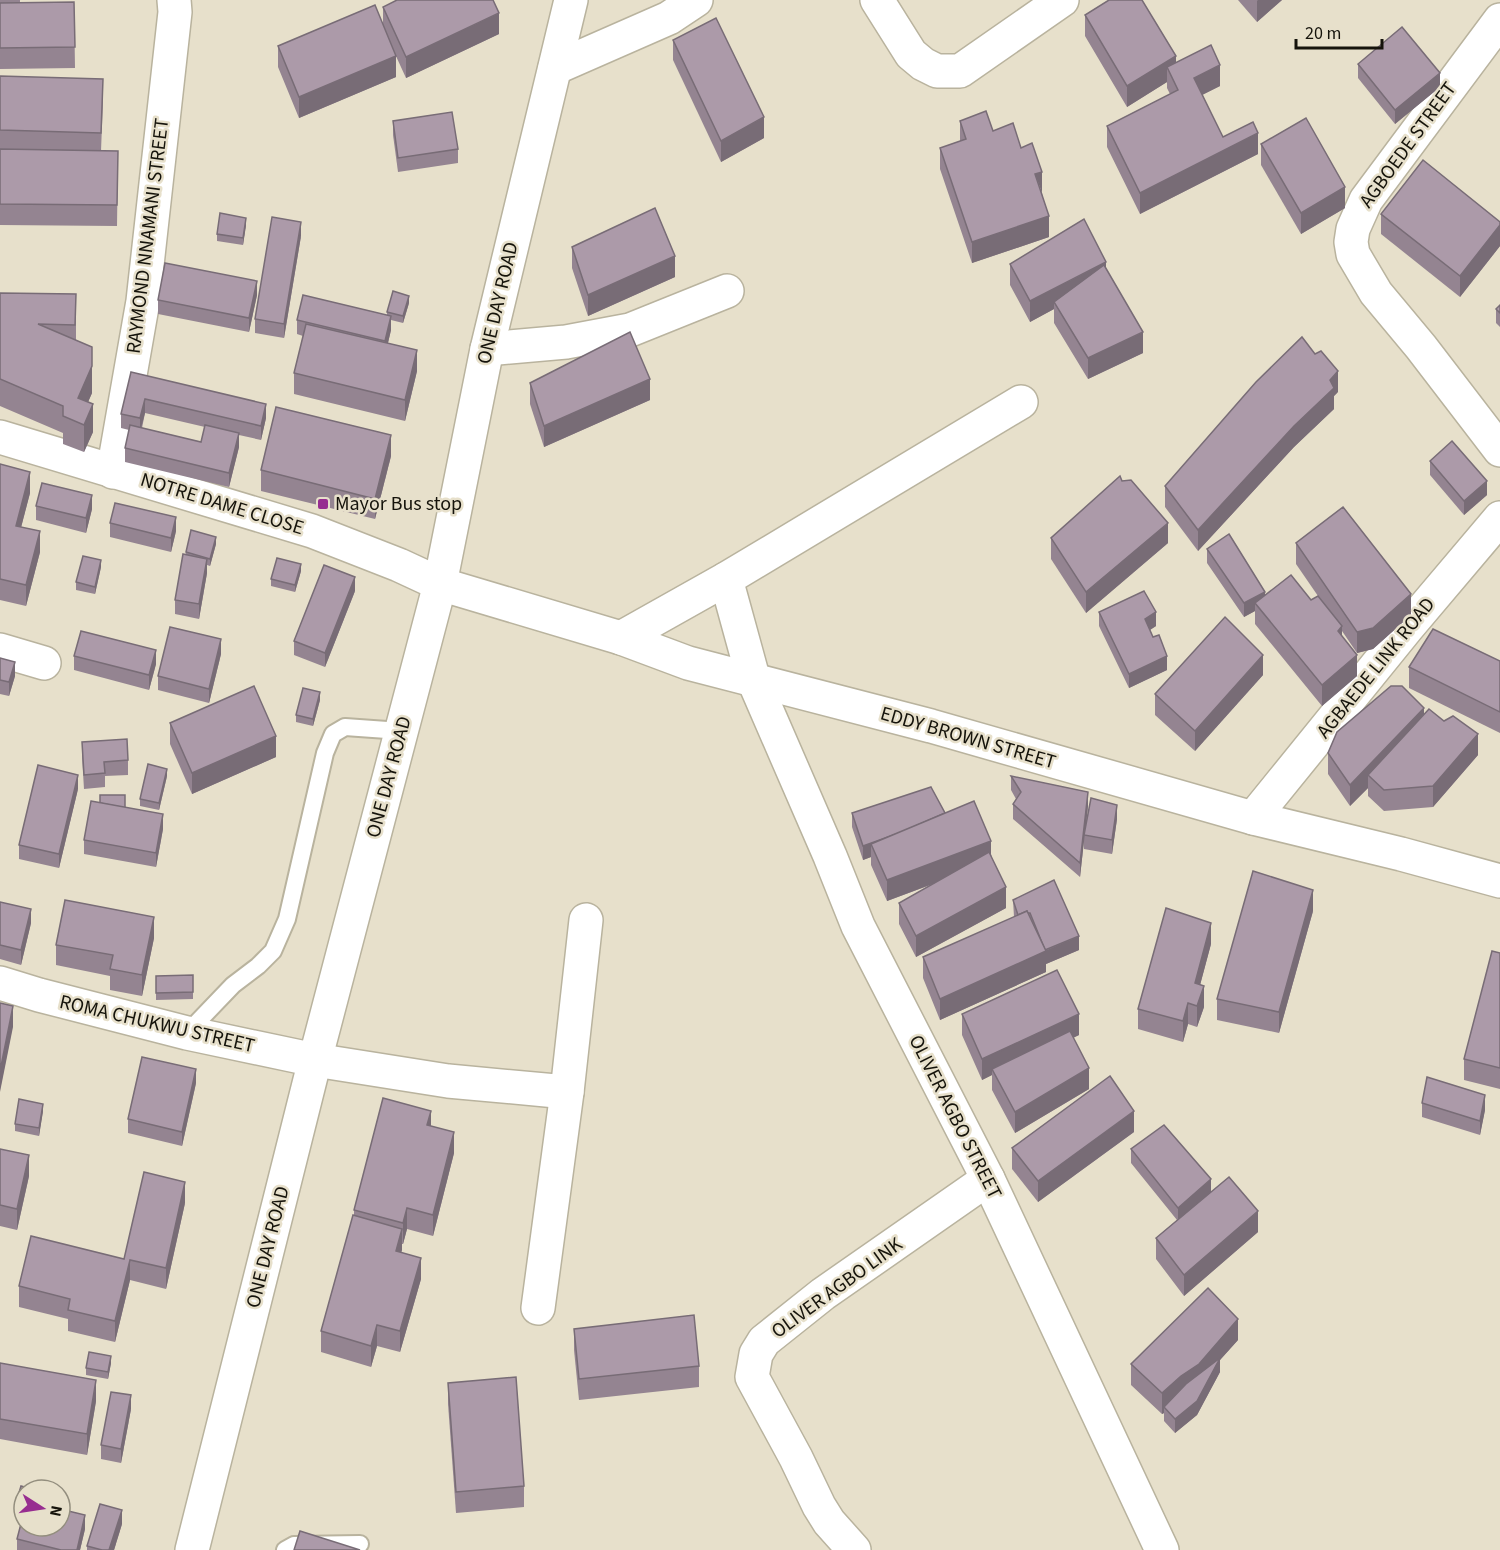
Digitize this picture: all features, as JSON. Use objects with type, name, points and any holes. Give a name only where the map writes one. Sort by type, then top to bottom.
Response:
[{"type":"street","name":"RAYMOND NNAMANI STREET","points":[[113,472],[143,301],[175,12],[174,0]]},
{"type":"street","name":"ONE DAY ROAD","points":[[199,1549],[315,1060],[440,584],[487,349],[571,0]]},
{"type":"street","points":[[555,68],[669,18],[696,0]]},
{"type":"street","points":[[877,0],[911,54],[923,64],[937,70],[960,71],[1062,0]]},
{"type":"street","name":"AGBOEDE STREET","points":[[1500,20],[1366,201],[1353,229],[1351,242],[1353,254],[1376,292],[1500,450]]},
{"type":"street","points":[[487,349],[566,342],[630,330],[727,291]]},
{"type":"street","points":[[621,638],[726,579],[1021,402]]},
{"type":"street","name":"NOTRE DAME CLOSE","points":[[0,437],[312,531],[399,565],[440,584]]},
{"type":"street","name":"AGBAEDE LINK ROAD","points":[[1253,818],[1407,628],[1500,518]]},
{"type":"street","name":"OLIVER AGBO STREET","points":[[726,579],[754,681],[867,946],[988,1179],[1162,1550]]},
{"type":"street","name":"EDDY BROWN STREET","points":[[440,584],[621,638],[688,663],[931,726],[1253,818],[1500,881]]},
{"type":"street","points":[[0,650],[44,663]]},
{"type":"street","points":[[538,1308],[567,1092],[586,920]]},
{"type":"street","name":"ROMA CHUKWU STREET","points":[[0,983],[187,1033],[315,1060],[448,1081],[567,1092]]},
{"type":"street","name":"OLIVER AGBO LINK","points":[[854,1550],[829,1522],[819,1506],[752,1377],[756,1354],[764,1341],[823,1294],[988,1179]]},
{"type":"lane","points":[[187,1033],[233,985],[273,951],[287,919],[325,753],[333,734],[345,727],[401,731]]},
{"type":"lane","points":[[285,1550],[294,1545],[360,1544]]},
{"type":"building","points":[[397,0],[493,0],[499,13],[406,57],[383,7]]},
{"type":"building","points":[[1109,0],[1142,0],[1176,56],[1127,86],[1085,15]]},
{"type":"building","points":[[74,2],[75,47],[0,48],[0,3]]},
{"type":"building","points":[[375,5],[396,56],[299,97],[278,46]]},
{"type":"building","points":[[716,18],[764,117],[721,141],[673,40]]},
{"type":"building","points":[[1402,27],[1440,73],[1395,110],[1358,64]]},
{"type":"building","points":[[1211,45],[1220,65],[1194,78],[1223,137],[1253,122],[1258,133],[1140,193],[1107,126],[1178,90],[1167,67]]},
{"type":"building","points":[[0,76],[103,79],[101,133],[0,130]]},
{"type":"building","points":[[986,111],[993,131],[1013,123],[1021,148],[1032,143],[1042,172],[1035,174],[1049,216],[972,242],[940,148],[966,139],[960,121]]},
{"type":"building","points":[[452,112],[458,149],[398,158],[393,121]]},
{"type":"building","points":[[1306,118],[1345,187],[1301,213],[1261,144]]},
{"type":"building","points":[[0,149],[118,151],[117,205],[0,204]]},
{"type":"building","points":[[1423,160],[1500,222],[1460,276],[1381,214]]},
{"type":"building","points":[[655,208],[675,256],[588,295],[572,247]]},
{"type":"building","points":[[220,213],[246,218],[243,238],[217,234]]},
{"type":"building","points":[[272,217],[301,222],[284,324],[255,319]]},
{"type":"building","points":[[1084,219],[1106,262],[1030,301],[1010,264]]},
{"type":"building","points":[[165,263],[257,281],[249,318],[158,300]]},
{"type":"building","points":[[1104,265],[1143,332],[1088,358],[1054,302]]},
{"type":"building","points":[[393,291],[409,296],[403,316],[387,312]]},
{"type":"building","points":[[0,293],[76,294],[75,325],[38,324],[92,347],[92,366],[78,398],[93,404],[84,425],[63,416],[63,406],[0,379]]},
{"type":"building","points":[[303,295],[391,316],[385,341],[297,320]]},
{"type":"building","points":[[306,324],[417,350],[405,400],[294,373]]},
{"type":"building","points":[[630,332],[650,379],[544,426],[530,383]]},
{"type":"building","points":[[1302,337],[1315,354],[1321,351],[1338,371],[1330,380],[1334,388],[1294,426],[1198,530],[1165,486],[1256,382]]},
{"type":"building","points":[[131,372],[266,404],[261,426],[145,399],[140,418],[121,414]]},
{"type":"building","points":[[276,407],[391,435],[375,499],[261,470]]},
{"type":"building","points":[[130,425],[201,442],[205,425],[239,433],[229,473],[125,448]]},
{"type":"building","points":[[1452,441],[1487,481],[1464,501],[1430,461]]},
{"type":"building","points":[[0,464],[30,472],[16,526],[40,531],[26,585],[0,579]]},
{"type":"building","points":[[1120,476],[1122,481],[1131,480],[1168,523],[1086,592],[1051,538]]},
{"type":"building","points":[[42,483],[92,495],[86,518],[36,506]]},
{"type":"building","points":[[115,503],[176,517],[171,538],[110,523]]},
{"type":"building","points":[[1343,507],[1411,594],[1373,628],[1357,632],[1296,543]]},
{"type":"building","points":[[191,530],[216,537],[210,559],[186,552]]},
{"type":"building","points":[[1229,534],[1265,592],[1244,603],[1207,549]]},
{"type":"building","points":[[183,554],[207,559],[199,604],[175,600]]},
{"type":"building","points":[[83,556],[101,560],[95,587],[76,582]]},
{"type":"building","points":[[277,558],[301,564],[295,585],[271,579]]},
{"type":"building","points":[[324,565],[355,577],[325,653],[294,641]]},
{"type":"building","points":[[1291,575],[1311,600],[1318,596],[1342,626],[1338,631],[1357,655],[1322,685],[1255,603]]},
{"type":"building","points":[[1144,591],[1156,612],[1145,619],[1153,637],[1159,635],[1167,656],[1129,674],[1099,612]]},
{"type":"building","points":[[1225,617],[1263,655],[1195,731],[1155,694]]},
{"type":"building","points":[[170,627],[221,639],[209,689],[158,676]]},
{"type":"building","points":[[1433,629],[1500,661],[1500,712],[1409,667]]},
{"type":"building","points":[[81,631],[156,650],[149,675],[74,656]]},
{"type":"building","points":[[0,658],[15,662],[9,682],[0,680]]},
{"type":"building","points":[[254,686],[276,736],[192,773],[170,723]]},
{"type":"building","points":[[1391,686],[1402,686],[1424,708],[1350,785],[1328,753],[1337,732]]},
{"type":"building","points":[[303,688],[320,692],[313,719],[296,715]]},
{"type":"building","points":[[1429,709],[1444,721],[1453,716],[1478,734],[1433,786],[1384,790],[1368,775]]},
{"type":"building","points":[[127,739],[128,760],[104,762],[105,773],[84,775],[82,742]]},
{"type":"building","points":[[148,764],[167,769],[159,803],[140,799]]},
{"type":"building","points":[[38,765],[78,775],[59,854],[19,845]]},
{"type":"building","points":[[1011,776],[1088,792],[1080,863],[1013,804],[1021,792]]},
{"type":"building","points":[[931,787],[945,813],[863,846],[852,813]]},
{"type":"building","points":[[100,795],[125,795],[125,808],[100,803]]},
{"type":"building","points":[[1091,798],[1117,805],[1112,840],[1084,835]]},
{"type":"building","points":[[91,801],[163,814],[156,853],[84,840]]},
{"type":"building","points":[[974,801],[991,841],[887,880],[871,844]]},
{"type":"building","points":[[989,852],[1006,887],[916,936],[899,903]]},
{"type":"building","points":[[1253,871],[1313,890],[1279,1012],[1217,999]]},
{"type":"building","points":[[1054,880],[1079,936],[1045,950],[1030,913],[1027,911],[1018,915],[1013,900]]},
{"type":"building","points":[[65,900],[154,917],[142,975],[110,969],[113,955],[56,945]]},
{"type":"building","points":[[0,902],[31,909],[21,950],[0,945]]},
{"type":"building","points":[[1166,908],[1211,923],[1195,983],[1204,986],[1197,1006],[1188,1003],[1183,1021],[1138,1009]]},
{"type":"building","points":[[1027,911],[1046,951],[940,999],[923,957]]},
{"type":"building","points":[[1492,951],[1500,953],[1500,1068],[1464,1059]]},
{"type":"building","points":[[1057,970],[1079,1014],[982,1059],[962,1014]]},
{"type":"building","points":[[193,975],[193,992],[156,993],[156,976]]},
{"type":"building","points":[[0,1003],[13,1006],[0,1071]]},
{"type":"building","points":[[1070,1031],[1089,1068],[1015,1112],[992,1069]]},
{"type":"building","points":[[142,1057],[196,1069],[182,1132],[128,1119]]},
{"type":"building","points":[[1110,1076],[1134,1111],[1038,1181],[1012,1148]]},
{"type":"building","points":[[1427,1077],[1485,1095],[1480,1121],[1422,1103]]},
{"type":"building","points":[[383,1098],[431,1111],[427,1125],[454,1132],[433,1215],[407,1208],[403,1223],[354,1210]]},
{"type":"building","points":[[19,1099],[43,1104],[39,1128],[15,1124]]},
{"type":"building","points":[[1164,1125],[1211,1179],[1178,1208],[1131,1149]]},
{"type":"building","points":[[0,1149],[29,1155],[17,1209],[0,1205]]},
{"type":"building","points":[[144,1172],[185,1182],[166,1268],[130,1260],[115,1321],[68,1310],[70,1299],[19,1286],[31,1236],[124,1259]]},
{"type":"building","points":[[1229,1177],[1258,1211],[1184,1275],[1156,1238]]},
{"type":"building","points":[[353,1215],[402,1229],[396,1251],[421,1258],[400,1331],[377,1325],[371,1346],[321,1331]]},
{"type":"building","points":[[1208,1288],[1238,1319],[1199,1364],[1162,1393],[1131,1364]]},
{"type":"building","points":[[694,1315],[699,1366],[579,1379],[574,1329]]},
{"type":"building","points":[[89,1352],[111,1356],[108,1372],[86,1368]]},
{"type":"building","points":[[1220,1358],[1197,1401],[1175,1419],[1164,1407],[1186,1384]]},
{"type":"building","points":[[0,1363],[96,1380],[87,1434],[0,1419]]},
{"type":"building","points":[[516,1377],[524,1486],[456,1492],[448,1383]]},
{"type":"building","points":[[111,1392],[131,1395],[121,1449],[101,1445]]},
{"type":"building","points":[[100,1504],[122,1510],[109,1550],[87,1546]]},
{"type":"building","points":[[72,1512],[85,1515],[77,1550],[61,1550],[17,1539],[72,1538]]},
{"type":"building","points":[[300,1531],[360,1550],[294,1550]]},
{"type":"place","name":"Mayor Bus stop","points":[[323,504]]}]
